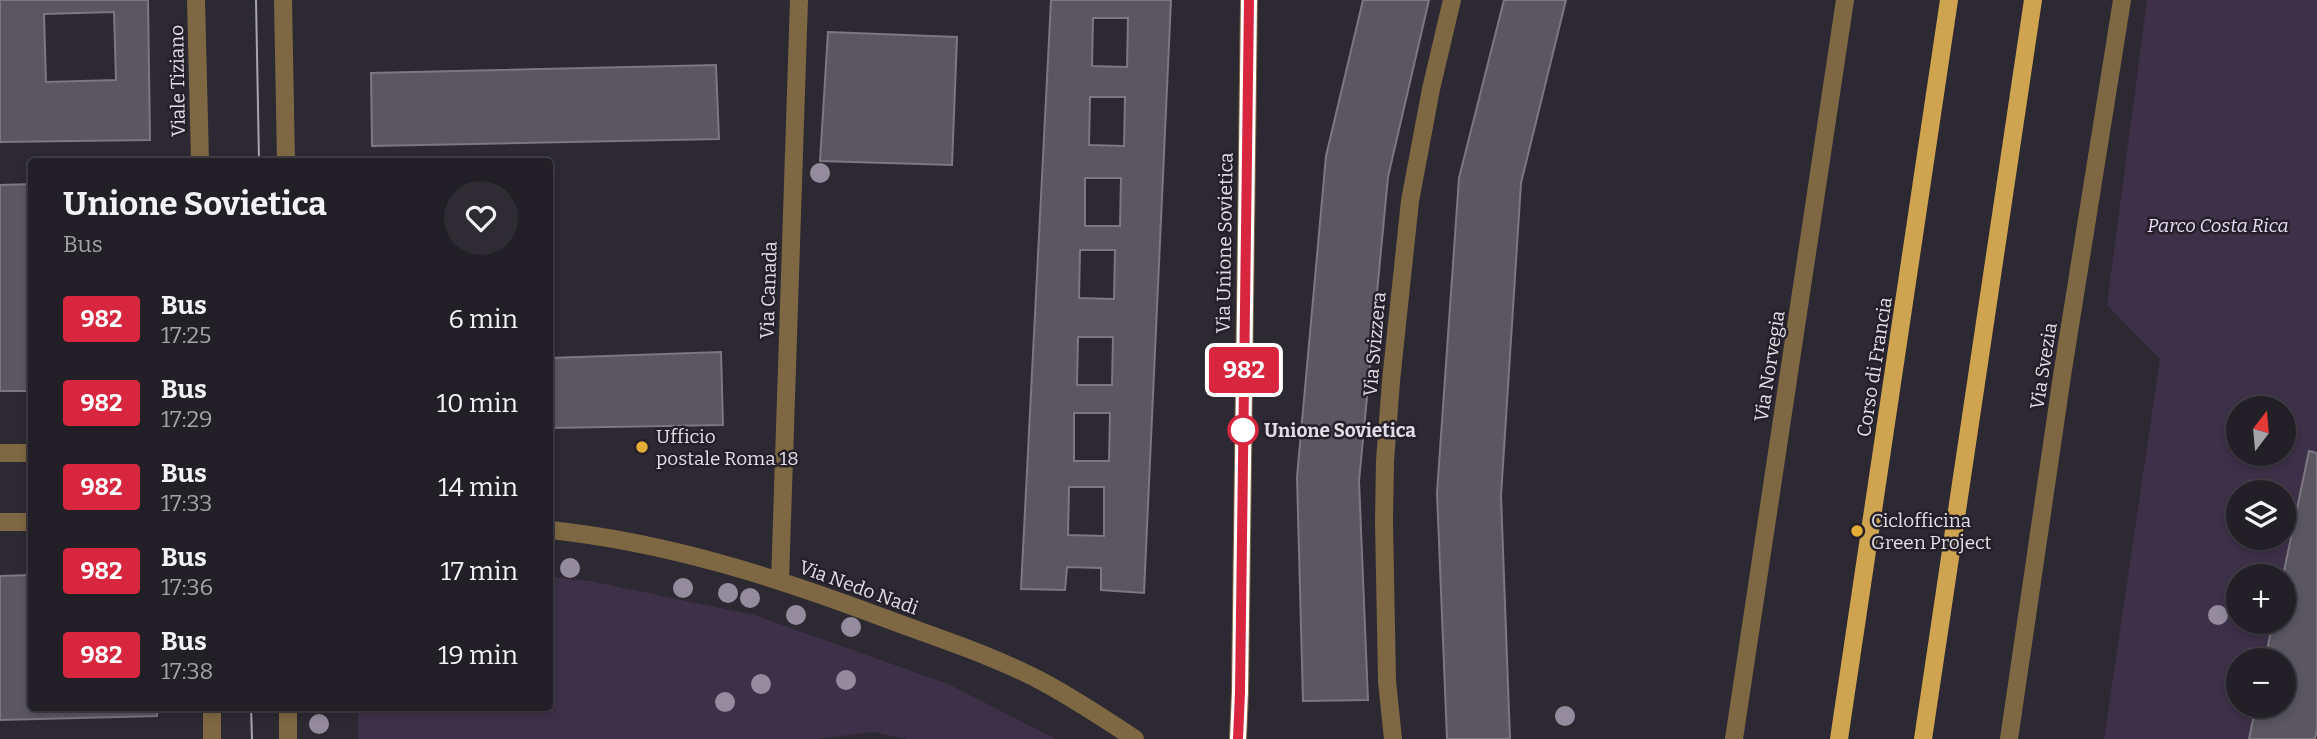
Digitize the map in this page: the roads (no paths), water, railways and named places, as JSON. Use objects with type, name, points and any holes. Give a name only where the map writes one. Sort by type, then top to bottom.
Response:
[{"type":"main road","name":"Corso di Francia","points":[[1839,739],[1949,0]]},
{"type":"main road","points":[[1923,739],[2033,0]]},
{"type":"street","name":"Viale Tiziano","points":[[196,0],[200,158]]},
{"type":"street","points":[[283,0],[286,158]]},
{"type":"street","name":"Via Canada","points":[[780,581],[799,0]]},
{"type":"street","name":"Via Unione Sovietica","points":[[1238,739],[1248,0]]},
{"type":"street","name":"Via Svizzera","points":[[1392,739],[1387,681],[1384,534],[1385,461],[1391,381],[1410,201],[1431,89],[1452,0]]},
{"type":"street","name":"Via Norvegia","points":[[1734,739],[1845,0]]},
{"type":"street","name":"Via Svezia","points":[[2009,739],[2062,376],[2122,0]]},
{"type":"street","points":[[0,453],[28,453]]},
{"type":"street","points":[[0,522],[28,522]]},
{"type":"street","name":"Via Nedo Nadi","points":[[553,530],[674,552],[780,581],[900,624],[1023,672],[1081,704],[1135,739]]},
{"type":"street","points":[[212,711],[212,739]]},
{"type":"street","points":[[288,711],[288,739]]},
{"type":"tram line","points":[[256,0],[259,158]]},
{"type":"tram line","points":[[251,711],[252,739]]},
{"type":"place","name":"Unione Sovietica","points":[[1243,430]]},
{"type":"place","name":"Ufficio postale Roma 18","points":[[642,447]]},
{"type":"place","name":"Ciclofficina Green Project","points":[[1857,531]]},
{"type":"park label","name":"Parco Costa Rica","points":[[2218,225]]}]
